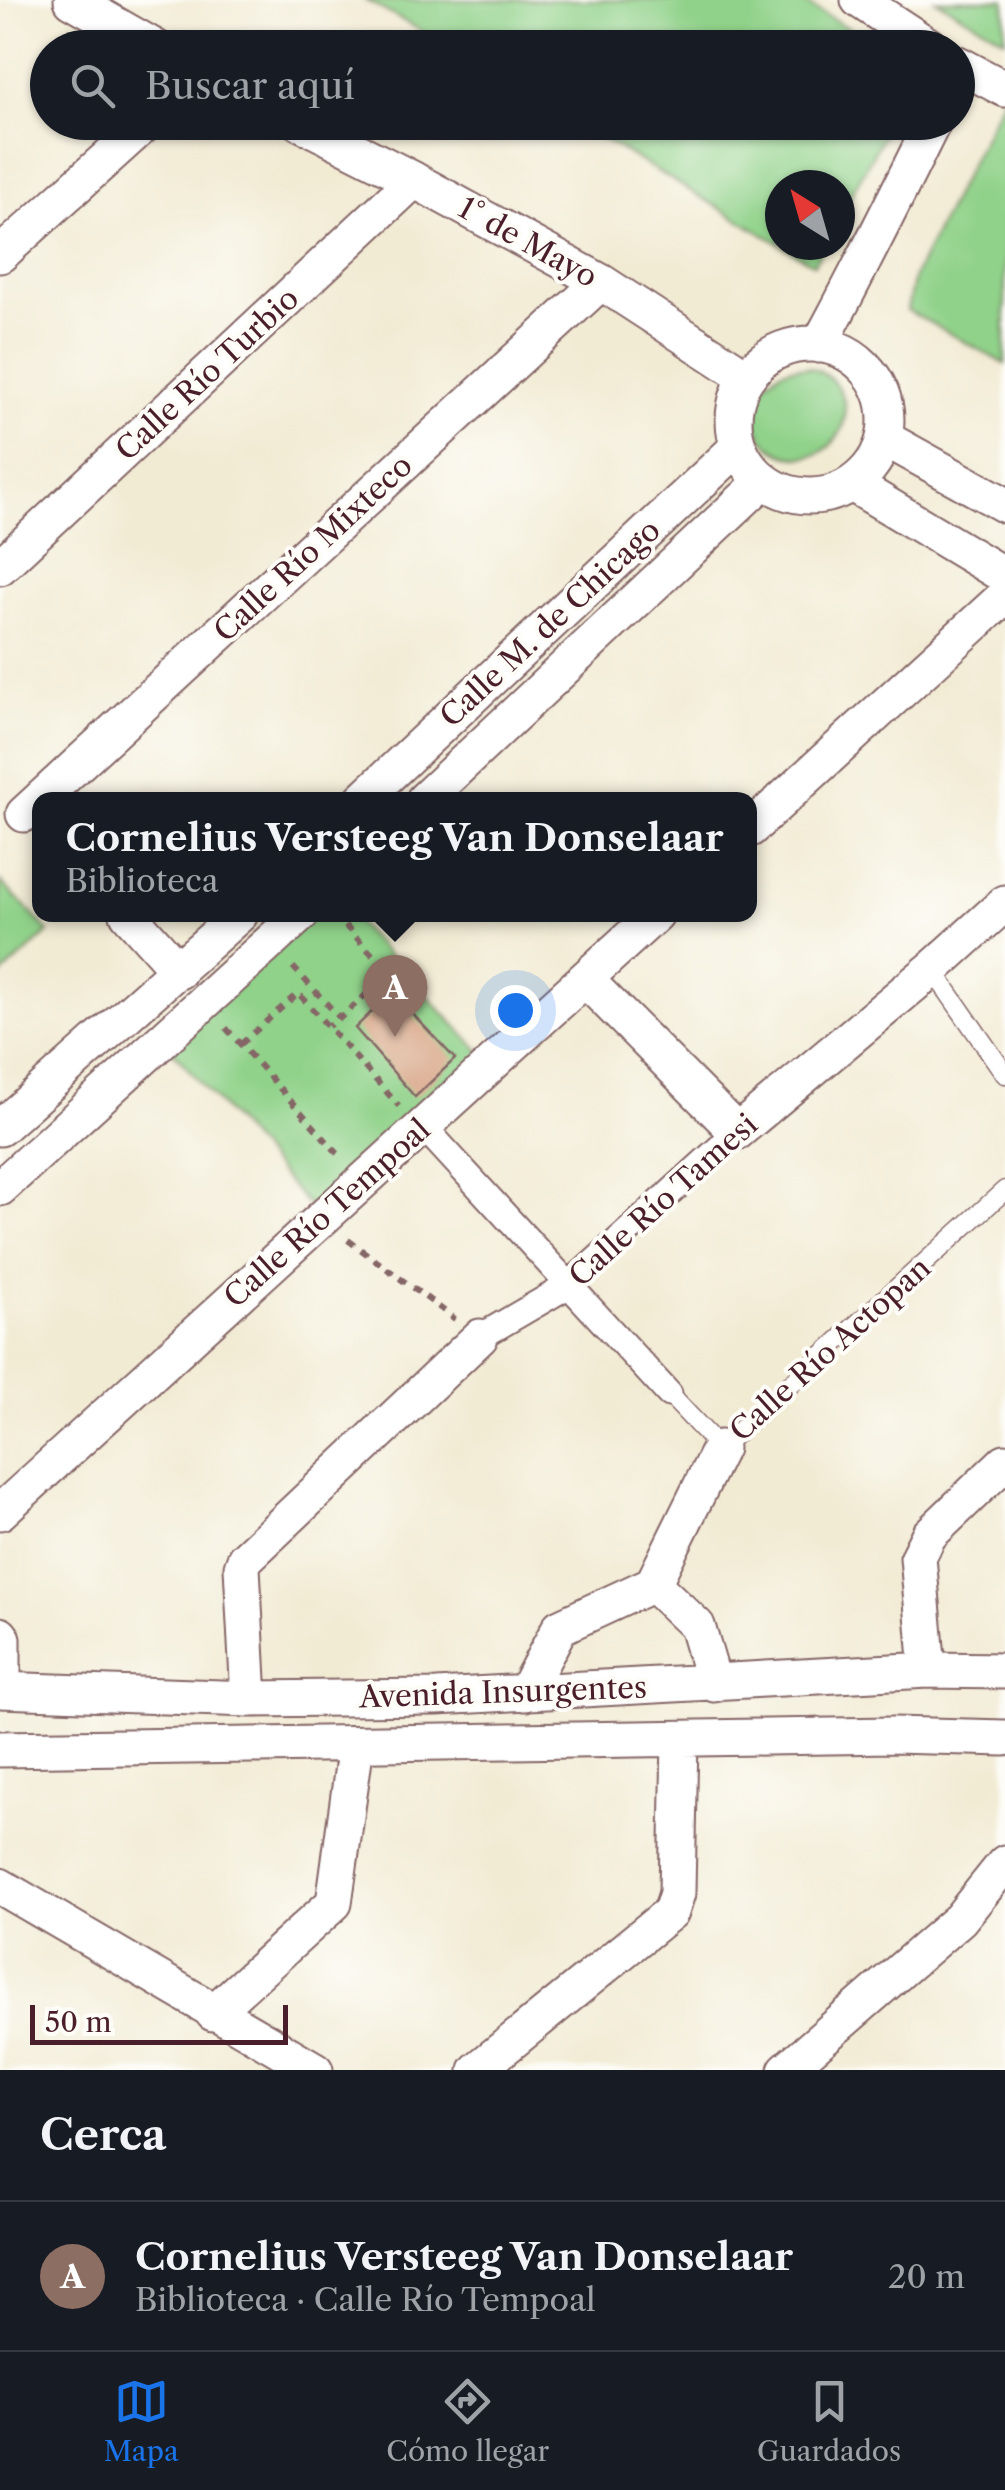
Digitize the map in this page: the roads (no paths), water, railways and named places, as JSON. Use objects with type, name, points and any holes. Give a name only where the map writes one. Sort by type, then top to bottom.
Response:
[{"type":"street","points":[[72,0],[124,30]]},
{"type":"street","points":[[858,0],[904,30]]},
{"type":"street","points":[[975,73],[1005,89]]},
{"type":"street","points":[[0,255],[127,140]]},
{"type":"street","name":"1° de Mayo","points":[[335,140],[601,282],[747,378]]},
{"type":"street","points":[[818,345],[924,140]]},
{"type":"street","name":"Calle Río Turbio","points":[[0,567],[414,180]]},
{"type":"street","name":"Calle Río Mixteco","points":[[42,792],[601,282]]},
{"type":"street","points":[[818,345],[840,350],[858,361],[872,377],[882,396],[884,438],[877,456],[852,484],[835,492],[798,496],[764,481],[748,466],[738,447],[735,412],[747,378],[758,365],[786,348],[818,345]]},
{"type":"street","points":[[884,438],[1005,505]]},
{"type":"street","name":"Calle M. de Chicago","points":[[371,792],[738,447]]},
{"type":"street","name":"Calle M. de Chicago","points":[[433,792],[764,481]]},
{"type":"street","points":[[852,484],[1005,576]]},
{"type":"street","points":[[757,822],[1005,596]]},
{"type":"street","name":"Calle Río Tamesi","points":[[249,1698],[242,1566],[245,1560],[480,1337],[569,1285],[737,1132],[932,969],[1005,902]]},
{"type":"street","points":[[135,922],[179,971]]},
{"type":"street","points":[[0,1128],[231,922]]},
{"type":"street","points":[[0,1188],[292,922]]},
{"type":"street","name":"Calle Río Tempoal","points":[[0,1512],[320,1220],[412,1117],[585,978],[647,922]]},
{"type":"street","points":[[585,978],[737,1132]]},
{"type":"street","points":[[412,1117],[670,1394]]},
{"type":"street","name":"Calle Río Actopan","points":[[653,1584],[720,1448]]},
{"type":"street","points":[[928,1670],[918,1556],[928,1535],[1005,1462]]},
{"type":"street","points":[[525,1693],[560,1627],[653,1584],[697,1626],[714,1684]]},
{"type":"street","points":[[0,1634],[2,1690]]},
{"type":"street","name":"Avenida Insurgentes","points":[[2,1690],[249,1698],[437,1697],[928,1670],[1005,1672]]},
{"type":"street","name":"Avenida Insurgentes","points":[[0,1748],[893,1736],[1005,1738]]},
{"type":"street","points":[[477,2070],[670,1912],[678,1893],[680,1739]]},
{"type":"street","points":[[213,2013],[334,1903],[356,1744]]},
{"type":"street","points":[[786,2070],[960,1919],[1005,1863]]},
{"type":"street","points":[[0,1886],[316,2070]]},
{"type":"lane","points":[[932,969],[1005,1074]]},
{"type":"lane","name":"Calle Río Actopan","points":[[720,1448],[1005,1190]]},
{"type":"lane","points":[[670,1394],[720,1448]]},
{"type":"place","name":"Cornelius Versteeg Van Donselaar","points":[[395,1037]]}]
